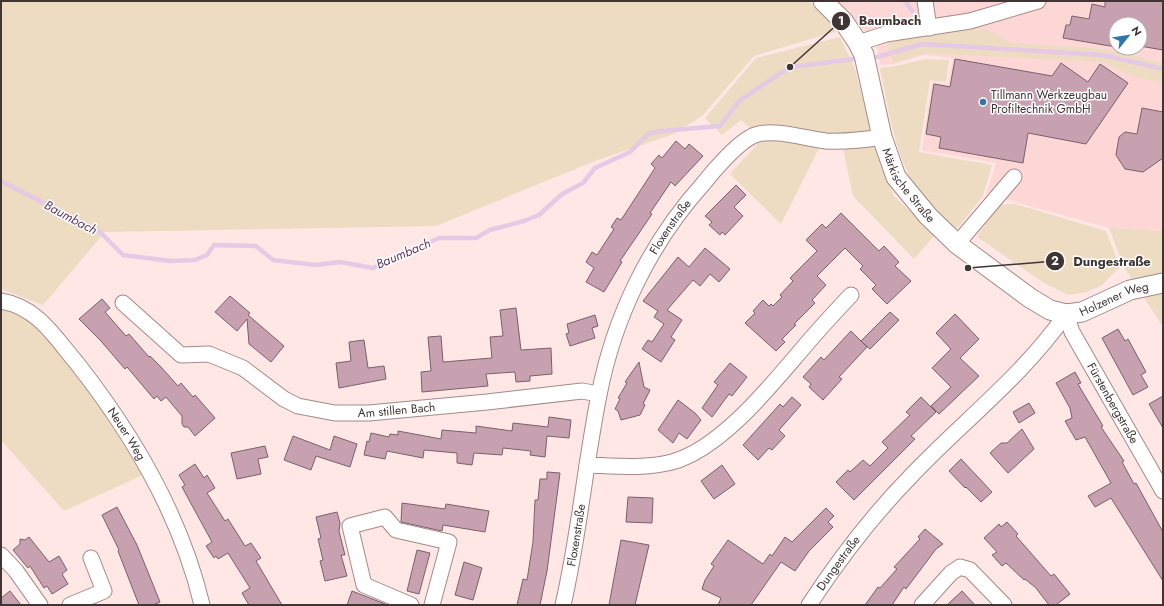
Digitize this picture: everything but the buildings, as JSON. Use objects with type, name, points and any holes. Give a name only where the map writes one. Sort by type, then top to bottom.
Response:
[{"type":"main road","name":"Märkische Straße","points":[[823,1],[844,22],[858,42],[864,55],[882,137],[896,177],[928,216],[957,244],[1030,298],[1050,310],[1066,314]]},
{"type":"main road","name":"Holzener Weg","points":[[1066,314],[1082,312],[1130,290],[1163,283]]},
{"type":"street","points":[[925,1],[929,28]]},
{"type":"street","points":[[858,42],[886,34],[970,21],[1038,1]]},
{"type":"street","name":"Floxenstraße","points":[[563,605],[568,583],[599,394],[610,349],[622,314],[634,286],[670,224],[695,192],[735,149],[755,135],[772,133],[808,139],[850,142],[882,137]]},
{"type":"street","points":[[957,244],[1014,177]]},
{"type":"street","points":[[587,465],[623,467],[648,466],[673,461],[707,444],[758,399],[851,295]]},
{"type":"street","name":"Neuer Weg","points":[[1,301],[22,307],[36,316],[86,375],[115,416],[140,455],[167,509],[187,557],[202,605]]},
{"type":"street","name":"Am stillen Bach","points":[[123,303],[181,354],[208,354],[243,368],[284,399],[298,406],[334,413],[400,410],[582,391],[599,394]]},
{"type":"street","name":"Fürstenbergstraße","points":[[1066,314],[1072,332],[1163,491]]},
{"type":"street","name":"Dungestraße","points":[[809,605],[832,571],[876,514],[911,476],[1012,379],[1054,332],[1066,314]]},
{"type":"street","points":[[411,605],[364,585],[350,526],[385,518],[396,530],[449,542],[432,605]]},
{"type":"street","points":[[1,555],[16,571],[40,605]]},
{"type":"street","points":[[70,605],[104,591],[91,558]]},
{"type":"street","points":[[922,605],[951,573],[960,567],[970,570],[1004,605]]},
{"type":"shaded area","points":[[1,1],[808,1],[841,30],[754,56],[702,116],[674,134],[595,161],[436,226],[105,232],[43,305],[1,289]]},
{"type":"shaded area","points":[[829,1],[1163,1],[1163,231],[1109,228],[986,194],[996,163],[922,150],[932,82],[948,84],[953,58],[924,55],[894,64],[880,65],[876,40]]},
{"type":"shaded area","points":[[984,28],[1012,43],[1104,49],[1108,50],[1108,56],[1134,56],[1163,63],[1163,82],[1138,78],[1102,62],[923,53],[894,63],[887,48],[888,42]]},
{"type":"shaded area","points":[[840,37],[855,69],[876,152],[894,196],[935,235],[914,259],[853,196],[840,134],[826,134],[781,224],[730,174],[762,139],[741,120],[722,135],[705,118],[756,58]]},
{"type":"shaded area","points":[[925,59],[949,60],[946,82],[930,80],[919,152],[992,165],[983,196],[955,231],[921,194],[910,178],[893,132],[880,68]]},
{"type":"shaded area","points":[[1015,204],[1106,231],[1120,267],[1101,286],[1086,292],[1068,295],[1044,283],[977,237],[999,205]]},
{"type":"shaded area","points":[[1109,228],[1163,231],[1163,327],[1124,267]]},
{"type":"shaded area","points":[[1,309],[15,312],[38,322],[101,410],[143,475],[64,511],[1,440]]},
{"type":"waterway","points":[[905,1],[912,11]]},
{"type":"waterway","name":"Baumbach","points":[[877,57],[922,44],[1103,55],[1163,69]]},
{"type":"waterway","name":"Baumbach","points":[[1,181],[100,232],[123,255],[171,261],[195,260],[207,255],[214,245],[256,246],[273,260],[316,265],[340,262],[373,268],[439,238],[476,238],[490,230],[524,221],[539,215],[562,194],[583,183],[595,168],[630,152],[648,134],[661,131],[720,126],[739,101],[790,67],[854,59]]},
{"type":"place","name":"Baumbach","points":[[790,67]]},
{"type":"place","name":"Tillmann Werkzeugbau Profiltechnik GmbH","points":[[983,102]]},
{"type":"place","name":"Dungestraße","points":[[968,268]]}]
